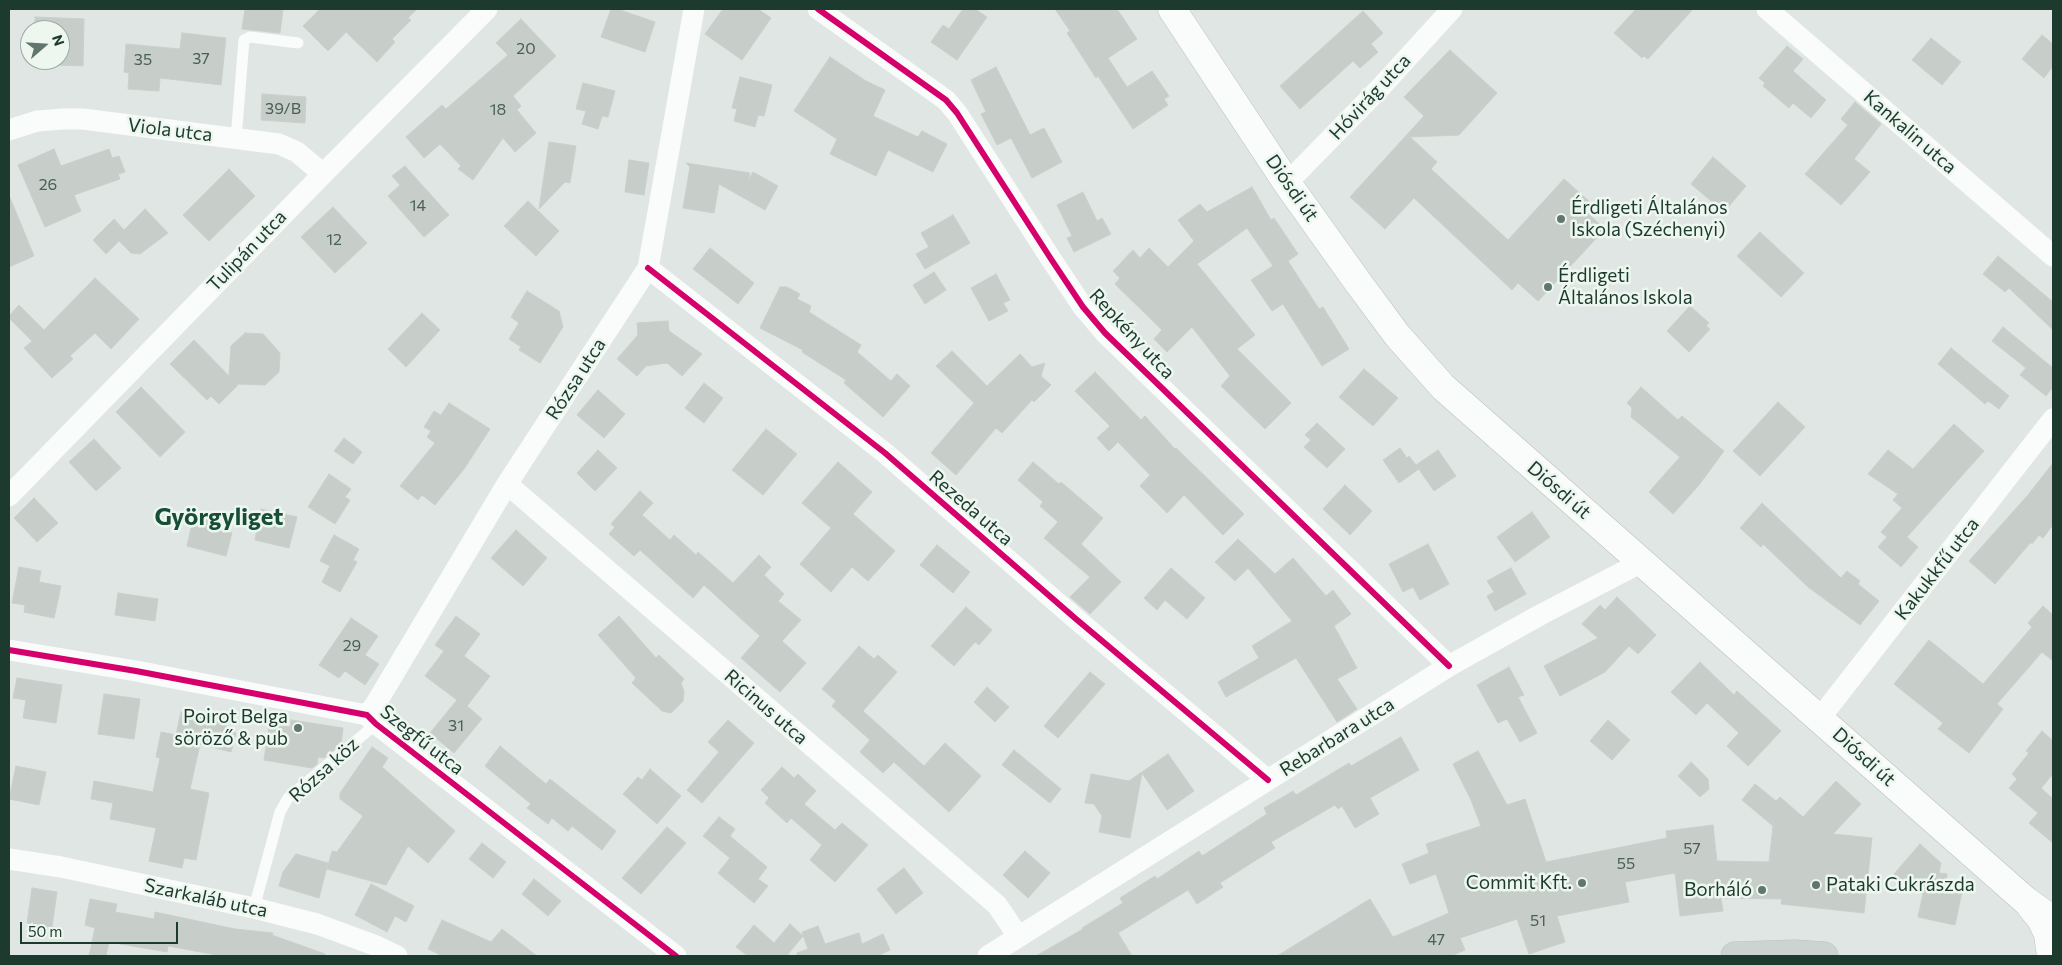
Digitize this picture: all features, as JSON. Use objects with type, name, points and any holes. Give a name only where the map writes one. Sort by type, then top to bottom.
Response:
[{"type":"main road","name":"Diósdi út","points":[[1172,9],[1287,183],[1357,281],[1418,361],[1443,387],[2025,900],[2053,920]]},
{"type":"main road","name":"Diósdi út","points":[[2025,900],[2041,919],[2048,934],[2051,956]]},
{"type":"main road","points":[[1735,956],[1794,954],[1824,956]]},
{"type":"street","name":"Tulipán utca","points":[[9,496],[487,9]]},
{"type":"street","name":"Rózsa utca","points":[[371,719],[375,705],[506,484],[648,268],[694,9]]},
{"type":"street","name":"Repkény utca","points":[[818,9],[946,100],[957,113],[1050,260],[1083,307],[1105,334],[1449,666]]},
{"type":"street","name":"Hóvirág utca","points":[[1287,183],[1379,89],[1452,9]]},
{"type":"street","name":"Kankalin utca","points":[[1767,9],[1873,92],[2053,256]]},
{"type":"street","name":"Viola utca","points":[[9,130],[37,121],[83,119],[279,144],[297,152],[323,174]]},
{"type":"street","name":"Rezeda utca","points":[[648,268],[885,453],[1076,619],[1268,780]]},
{"type":"street","name":"Kakukkfű utca","points":[[1820,718],[2053,419]]},
{"type":"street","name":"Ricinus utca","points":[[506,484],[998,905],[1018,936]]},
{"type":"street","name":"Rebarbara utca","points":[[988,956],[1449,666],[1642,562]]},
{"type":"street","name":"Szegfű utca","points":[[9,650],[146,672],[371,719],[676,956]]},
{"type":"street","name":"Szarkaláb utca","points":[[9,859],[61,867],[254,908],[317,924],[374,945],[397,956]]},
{"type":"lane","points":[[236,138],[244,40],[250,37],[298,44]]},
{"type":"lane","name":"Rózsa köz","points":[[254,908],[280,812],[288,798],[371,719]]},
{"type":"building","points":[[245,9],[283,9],[280,33],[242,29]]},
{"type":"building","points":[[320,9],[417,9],[408,18],[411,20],[392,39],[395,42],[377,62],[346,32],[328,51],[303,26]]},
{"type":"building","points":[[611,9],[617,9],[655,22],[645,52],[601,37]]},
{"type":"building","points":[[723,9],[758,9],[771,18],[742,60],[705,34]]},
{"type":"building","points":[[963,9],[975,9],[987,17],[957,60],[931,42],[943,25],[949,29]]},
{"type":"building","points":[[1055,9],[1117,9],[1137,39],[1108,58],[1127,87],[1152,71],[1169,96],[1164,99],[1168,105],[1133,129],[1098,76],[1096,78],[1067,33],[1070,31]]},
{"type":"building","points":[[1636,9],[1693,9],[1648,59],[1644,56],[1642,58],[1614,33]]},
{"type":"building","points":[[1363,11],[1383,33],[1371,44],[1378,52],[1360,68],[1353,61],[1300,109],[1280,86]]},
{"type":"building","points":[[35,17],[84,19],[83,66],[70,65],[70,20],[35,20]]},
{"type":"building","points":[[521,19],[556,56],[513,96],[521,106],[517,110],[536,133],[515,152],[503,138],[473,180],[458,169],[461,166],[440,144],[424,158],[406,137],[442,105],[446,109],[508,55],[496,43]]},
{"type":"building","points":[[182,33],[226,38],[221,85],[160,78],[159,91],[128,89],[129,73],[124,72],[126,44],[180,49]]},
{"type":"building","points":[[2042,35],[2053,44],[2053,66],[2044,78],[2022,59]]},
{"type":"building","points":[[1931,38],[1961,62],[1942,85],[1912,60]]},
{"type":"building","points":[[1787,46],[1803,59],[1793,71],[1826,100],[1811,118],[1793,103],[1789,108],[1763,86],[1765,83],[1759,78]]},
{"type":"building","name":"Érdligeti Általános Iskola (Széchenyi)","points":[[1450,50],[1497,93],[1459,135],[1410,137],[1437,162],[1431,169],[1508,240],[1564,179],[1590,202],[1583,209],[1605,229],[1538,301],[1518,283],[1512,290],[1414,198],[1385,229],[1350,197],[1424,116],[1404,97]]},
{"type":"building","points":[[830,57],[866,81],[885,90],[873,116],[918,137],[922,131],[947,144],[933,172],[888,150],[876,176],[830,154],[837,139],[794,111]]},
{"type":"building","points":[[996,67],[1030,135],[1044,128],[1062,162],[1032,178],[1011,138],[997,145],[981,114],[986,112],[971,80]]},
{"type":"building","points":[[740,77],[772,85],[764,116],[758,115],[755,127],[734,121],[737,109],[732,108]]},
{"type":"building","points":[[583,83],[615,91],[608,117],[602,116],[598,129],[582,124],[586,111],[576,109]]},
{"type":"building","points":[[262,94],[306,97],[305,123],[261,120]]},
{"type":"building","points":[[1855,102],[1881,124],[1854,159],[1870,172],[1841,205],[1805,174],[1848,125],[1841,119]]},
{"type":"building","points":[[549,142],[576,146],[570,183],[565,182],[539,209]]},
{"type":"building","points":[[54,149],[61,166],[109,149],[112,158],[119,156],[125,172],[118,174],[120,179],[74,195],[81,211],[45,227],[18,165]]},
{"type":"building","points":[[1713,157],[1746,186],[1724,212],[1691,184]]},
{"type":"building","points":[[629,160],[649,163],[644,195],[625,192]]},
{"type":"building","points":[[686,163],[750,173],[748,181],[753,172],[778,186],[765,210],[719,184],[714,213],[683,208],[690,167]]},
{"type":"building","points":[[405,166],[449,215],[424,237],[388,196],[400,185],[392,176]]},
{"type":"building","points":[[229,169],[255,196],[209,241],[183,215]]},
{"type":"building","points":[[1252,187],[1271,220],[1274,218],[1298,254],[1288,261],[1319,309],[1323,307],[1349,349],[1322,366],[1283,304],[1272,311],[1251,280],[1273,266],[1247,228],[1197,264],[1255,335],[1237,349],[1291,403],[1265,429],[1221,386],[1230,376],[1192,327],[1167,352],[1154,339],[1162,330],[1115,284],[1120,278],[1113,271],[1133,250],[1140,258],[1149,248],[1168,267],[1194,241],[1178,220],[1200,204],[1207,212]]},
{"type":"building","points":[[1083,192],[1097,221],[1102,218],[1111,234],[1074,252],[1067,238],[1072,236],[1057,205]]},
{"type":"building","points":[[9,195],[34,256],[9,267]]},
{"type":"building","points":[[528,201],[559,231],[536,256],[504,226]]},
{"type":"building","points":[[333,207],[367,243],[335,273],[301,237]]},
{"type":"building","points":[[145,209],[168,233],[140,254],[131,253],[119,241],[106,254],[93,240],[114,219],[124,230]]},
{"type":"building","points":[[953,215],[970,243],[925,269],[916,254],[929,247],[921,233]]},
{"type":"building","points":[[1760,232],[1804,273],[1781,297],[1737,256]]},
{"type":"building","points":[[710,248],[754,283],[738,304],[693,269]]},
{"type":"building","points":[[1998,256],[2053,302],[2053,330],[2009,288],[2005,292],[1983,274]]},
{"type":"building","points":[[934,272],[946,290],[925,304],[913,285]]},
{"type":"building","points":[[996,274],[1010,300],[1003,303],[1008,311],[989,321],[971,288]]},
{"type":"building","points":[[95,278],[139,319],[111,349],[95,333],[70,356],[73,359],[52,378],[24,348],[32,341],[9,316],[19,305],[44,330]]},
{"type":"building","points":[[780,287],[787,287],[800,294],[797,299],[811,306],[809,312],[861,345],[857,352],[891,381],[897,374],[910,386],[883,417],[844,383],[846,380],[802,352],[803,350],[760,328]]},
{"type":"building","points":[[527,291],[559,311],[563,327],[540,363],[519,350],[521,347],[509,339],[519,323],[511,317]]},
{"type":"building","points":[[1690,306],[1709,323],[1706,326],[1710,329],[1689,352],[1667,331]]},
{"type":"building","points":[[422,313],[440,330],[406,367],[388,349]]},
{"type":"building","points":[[668,321],[669,331],[702,354],[682,376],[667,363],[646,366],[637,376],[617,359],[638,335],[637,323]]},
{"type":"building","points":[[2003,327],[2053,368],[2053,387],[2046,396],[2020,375],[2026,368],[1992,341]]},
{"type":"building","points":[[245,333],[263,334],[280,353],[279,372],[265,385],[236,384],[238,385],[219,404],[211,396],[207,400],[170,364],[194,340],[229,376],[231,346]]},
{"type":"building","points":[[1951,348],[2009,396],[1999,409],[1988,401],[1985,404],[1938,364]]},
{"type":"building","points":[[952,351],[987,386],[1020,354],[1032,367],[1045,363],[1041,376],[1051,385],[1034,402],[1032,400],[1002,433],[996,428],[956,475],[931,453],[974,403],[936,366]]},
{"type":"building","points":[[1364,369],[1398,398],[1373,426],[1339,397]]},
{"type":"building","points":[[1095,372],[1141,420],[1145,416],[1175,449],[1244,514],[1223,535],[1184,495],[1167,513],[1140,486],[1150,475],[1118,442],[1109,451],[1097,438],[1110,426],[1075,391]]},
{"type":"building","points":[[704,383],[723,398],[704,423],[685,408]]},
{"type":"building","points":[[141,387],[185,432],[160,457],[116,412]]},
{"type":"building","points":[[1641,387],[1678,420],[1682,416],[1724,451],[1699,485],[1673,514],[1649,492],[1680,457],[1631,417],[1632,408],[1627,403]]},
{"type":"building","points":[[598,390],[625,414],[604,438],[577,415]]},
{"type":"building","points":[[1778,402],[1805,427],[1760,476],[1733,451]]},
{"type":"building","points":[[449,403],[490,429],[464,469],[435,505],[422,495],[418,500],[400,486],[435,443],[427,437],[431,431],[424,427],[434,411],[441,415]]},
{"type":"building","points":[[1317,423],[1345,449],[1327,468],[1304,447],[1311,440],[1305,435]]},
{"type":"building","points":[[1954,424],[1984,451],[1907,537],[1918,547],[1901,567],[1878,547],[1887,537],[1881,532],[1902,508],[1893,500],[1898,494],[1868,474],[1888,450],[1913,469]]},
{"type":"building","points":[[766,429],[797,454],[763,495],[732,470]]},
{"type":"building","points":[[344,438],[362,452],[353,464],[334,451]]},
{"type":"building","points":[[94,439],[121,468],[96,491],[69,462]]},
{"type":"building","points":[[1400,448],[1407,458],[1409,456],[1419,469],[1399,483],[1383,460]]},
{"type":"building","points":[[598,450],[617,468],[595,491],[577,473]]},
{"type":"building","points":[[1438,450],[1456,476],[1434,491],[1416,465]]},
{"type":"building","points":[[838,462],[872,492],[853,514],[895,551],[868,581],[852,567],[831,592],[800,564],[831,528],[802,503]]},
{"type":"building","points":[[1033,462],[1059,484],[1061,482],[1103,518],[1081,544],[1121,582],[1090,614],[1070,597],[1090,577],[1044,538],[1058,522],[1040,506],[1043,502],[1018,480]]},
{"type":"building","points":[[2053,463],[2053,525],[2043,538],[2039,535],[2032,544],[2031,542],[1995,584],[1969,561],[2028,495]]},
{"type":"building","points":[[329,474],[351,489],[345,497],[350,500],[335,524],[308,507]]},
{"type":"building","points":[[1345,485],[1372,511],[1350,535],[1323,509]]},
{"type":"building","points":[[640,491],[653,503],[642,515],[670,540],[674,535],[696,555],[698,552],[733,583],[759,555],[771,567],[764,575],[784,594],[778,601],[801,620],[782,641],[806,663],[780,692],[741,658],[760,636],[704,585],[693,598],[640,550],[634,556],[609,534],[615,527],[611,524]]},
{"type":"building","points":[[34,498],[58,523],[37,542],[14,518]]},
{"type":"building","points":[[1762,503],[1841,578],[1847,571],[1860,581],[1858,584],[1879,601],[1860,625],[1808,587],[1763,544],[1761,547],[1740,528]]},
{"type":"building","points":[[261,509],[297,517],[289,548],[255,540]]},
{"type":"building","points":[[1532,512],[1550,537],[1515,562],[1497,537]]},
{"type":"building","points":[[200,518],[216,522],[214,529],[232,533],[226,556],[187,546],[192,524],[199,525]]},
{"type":"building","points":[[516,530],[547,558],[523,586],[491,558]]},
{"type":"building","points":[[334,535],[359,549],[353,560],[357,562],[340,592],[322,582],[330,566],[320,561]]},
{"type":"building","points":[[1238,539],[1275,574],[1293,558],[1326,596],[1333,590],[1351,614],[1334,626],[1357,668],[1337,679],[1357,709],[1337,722],[1296,658],[1226,697],[1218,682],[1259,658],[1252,646],[1292,621],[1248,568],[1235,581],[1215,562]]},
{"type":"building","points":[[1428,544],[1449,584],[1420,600],[1413,587],[1403,592],[1389,564]]},
{"type":"building","points":[[937,545],[970,572],[953,593],[920,565]]},
{"type":"building","points":[[19,567],[41,571],[39,582],[61,586],[54,618],[24,612],[25,605],[12,603]]},
{"type":"building","points":[[1171,568],[1205,598],[1187,619],[1165,600],[1157,610],[1144,598]]},
{"type":"building","points":[[1511,568],[1526,594],[1495,611],[1487,596],[1494,592],[1487,581]]},
{"type":"building","points":[[118,593],[158,599],[155,621],[115,615]]},
{"type":"building","points":[[1617,597],[1656,635],[1638,654],[1629,646],[1605,672],[1560,696],[1544,666],[1598,638],[1582,624],[1600,605],[1605,610]]},
{"type":"building","points":[[2043,606],[2053,615],[2053,661],[2042,652],[1997,704],[2003,709],[1969,753],[1938,729],[1943,723],[1894,684],[1929,640],[1983,684],[2032,627],[2028,623]]},
{"type":"building","points":[[966,607],[992,630],[979,645],[975,642],[954,666],[931,646]]},
{"type":"building","points":[[456,616],[480,634],[464,656],[490,676],[467,706],[482,719],[454,753],[430,733],[457,700],[425,676],[444,651],[435,645]]},
{"type":"building","points":[[619,616],[656,658],[659,655],[684,679],[681,683],[684,692],[683,701],[671,713],[662,711],[632,683],[636,678],[598,635]]},
{"type":"building","points":[[351,618],[378,636],[365,655],[379,664],[365,685],[345,671],[339,678],[319,665]]},
{"type":"building","points":[[859,646],[874,659],[878,655],[897,672],[863,711],[924,766],[945,743],[981,776],[949,812],[894,762],[883,773],[860,752],[870,740],[832,706],[836,701],[822,689]]},
{"type":"building","points":[[1700,662],[1734,695],[1737,691],[1781,731],[1748,766],[1727,746],[1739,733],[1707,703],[1696,715],[1671,692]]},
{"type":"building","points":[[1509,667],[1524,695],[1518,697],[1537,733],[1520,742],[1507,719],[1498,723],[1477,685]]},
{"type":"building","points":[[1090,672],[1105,684],[1058,738],[1044,726]]},
{"type":"building","points":[[17,678],[62,685],[56,723],[23,718],[26,700],[13,698]]},
{"type":"building","points":[[987,687],[1009,707],[995,722],[974,702]]},
{"type":"building","points":[[104,694],[140,699],[134,739],[98,734]]},
{"type":"building","points":[[181,712],[211,719],[212,712],[229,717],[225,730],[236,733],[231,752],[200,744],[190,789],[209,793],[196,860],[184,858],[182,868],[149,861],[156,828],[110,819],[113,803],[91,799],[94,781],[153,792],[160,758],[156,757],[161,732],[176,735]]},
{"type":"building","points":[[291,720],[343,728],[341,744],[324,758],[318,757],[317,764],[312,768],[264,760],[269,725],[290,727]]},
{"type":"building","points":[[728,720],[754,743],[702,803],[687,790],[719,752],[708,742]]},
{"type":"building","points":[[1608,720],[1630,740],[1612,760],[1590,741]]},
{"type":"building","points":[[2042,731],[2053,741],[2053,774],[2041,788],[2052,798],[2053,796],[2053,843],[2029,823],[2038,813],[2009,788],[2017,779],[2012,774],[2029,753],[2026,751]]},
{"type":"building","points":[[1401,737],[1419,770],[1370,798],[1379,814],[1355,828],[1342,806],[1338,809],[1335,805],[1271,842],[1275,848],[1220,883],[1223,887],[1197,904],[1188,890],[1118,933],[1132,956],[1036,956],[1123,903],[1120,898],[1155,876],[1157,879],[1199,851],[1202,856],[1267,814],[1264,808],[1293,791],[1296,795],[1349,763],[1351,766]]},
{"type":"building","points":[[500,746],[546,784],[550,779],[616,831],[602,850],[572,826],[568,831],[552,818],[548,824],[527,808],[531,804],[485,766]]},
{"type":"building","points":[[372,747],[388,758],[382,767],[455,831],[428,863],[408,846],[386,885],[327,869],[332,851],[337,852],[363,816],[340,799],[340,793]]},
{"type":"building","points":[[1014,750],[1061,789],[1050,803],[1002,765]]},
{"type":"building","points":[[1478,751],[1507,805],[1525,799],[1546,862],[1667,838],[1666,831],[1713,825],[1717,861],[1769,862],[1773,826],[1742,800],[1755,784],[1776,801],[1780,797],[1803,817],[1836,781],[1861,804],[1833,834],[1872,838],[1864,913],[1781,904],[1782,899],[1721,898],[1723,911],[1680,916],[1675,873],[1625,882],[1629,902],[1557,916],[1565,942],[1529,954],[1517,919],[1460,938],[1465,950],[1451,956],[1277,956],[1370,899],[1393,937],[1449,913],[1436,874],[1410,884],[1402,864],[1429,853],[1426,844],[1481,826],[1471,800],[1453,764]]},
{"type":"building","points":[[1168,754],[1194,791],[1167,810],[1142,773],[1130,838],[1099,832],[1102,816],[1094,804],[1085,803],[1091,774],[1129,781]]},
{"type":"building","points":[[1691,762],[1708,779],[1709,789],[1700,797],[1678,776]]},
{"type":"building","points":[[16,766],[46,772],[39,805],[9,799]]},
{"type":"building","points":[[782,767],[794,778],[798,774],[816,791],[804,804],[835,830],[842,823],[868,845],[835,882],[810,860],[822,845],[791,818],[787,823],[765,803],[769,798],[761,790]]},
{"type":"building","points":[[650,769],[681,796],[657,824],[623,794],[638,777],[642,780]]},
{"type":"building","points":[[719,817],[735,829],[730,836],[767,867],[758,879],[768,886],[754,903],[718,873],[730,858],[703,836]]},
{"type":"building","points":[[667,827],[686,843],[641,894],[622,878]]},
{"type":"building","points":[[482,843],[506,862],[493,878],[469,859]]},
{"type":"building","points":[[1920,844],[1941,863],[1939,873],[1947,874],[1946,884],[1963,887],[1955,925],[1918,917],[1923,894],[1908,886],[1894,874]]},
{"type":"building","points":[[1025,851],[1050,873],[1028,898],[1003,875]]},
{"type":"building","points":[[296,854],[328,863],[319,898],[279,886],[283,872]]},
{"type":"building","points":[[904,868],[923,893],[896,914],[877,889]]},
{"type":"building","points":[[534,879],[561,901],[548,916],[522,894]]},
{"type":"building","points":[[371,884],[414,906],[406,922],[395,916],[387,932],[355,915]]},
{"type":"building","points":[[32,888],[57,892],[52,927],[27,923]]},
{"type":"building","points":[[90,899],[117,904],[115,912],[154,919],[155,912],[235,929],[273,933],[272,935],[325,954],[324,956],[222,956],[168,946],[167,952],[109,942],[106,956],[89,956],[95,928],[85,925]]},
{"type":"building","points":[[442,920],[491,942],[502,929],[537,956],[443,956],[428,949]]},
{"type":"building","points":[[790,924],[803,936],[788,954],[791,956],[748,956],[736,947],[754,925],[774,943]]},
{"type":"building","points":[[818,926],[825,944],[859,933],[862,944],[883,934],[890,950],[878,956],[797,956],[797,953],[808,949],[802,932]]},
{"type":"cycle path","points":[[818,9],[946,100],[957,113],[1083,307],[1105,333],[1449,666]]},
{"type":"cycle path","points":[[648,268],[885,453],[1076,619],[1268,780]]},
{"type":"cycle path","points":[[9,650],[136,671],[367,715],[376,724],[676,956]]},
{"type":"place","name":"Érdligeti Általános Iskola (Széchenyi)","points":[[1561,219]]},
{"type":"place","name":"Érdligeti Általános Iskola","points":[[1548,287]]},
{"type":"place","name":"Poirot Belga söröző & pub","points":[[298,728]]},
{"type":"place","name":"Commit Kft.","points":[[1582,883]]},
{"type":"place","name":"Pataki Cukrászda","points":[[1816,885]]},
{"type":"place","name":"Borháló","points":[[1762,890]]},
{"type":"district","name":"Györgyliget","points":[[219,517]]}]
